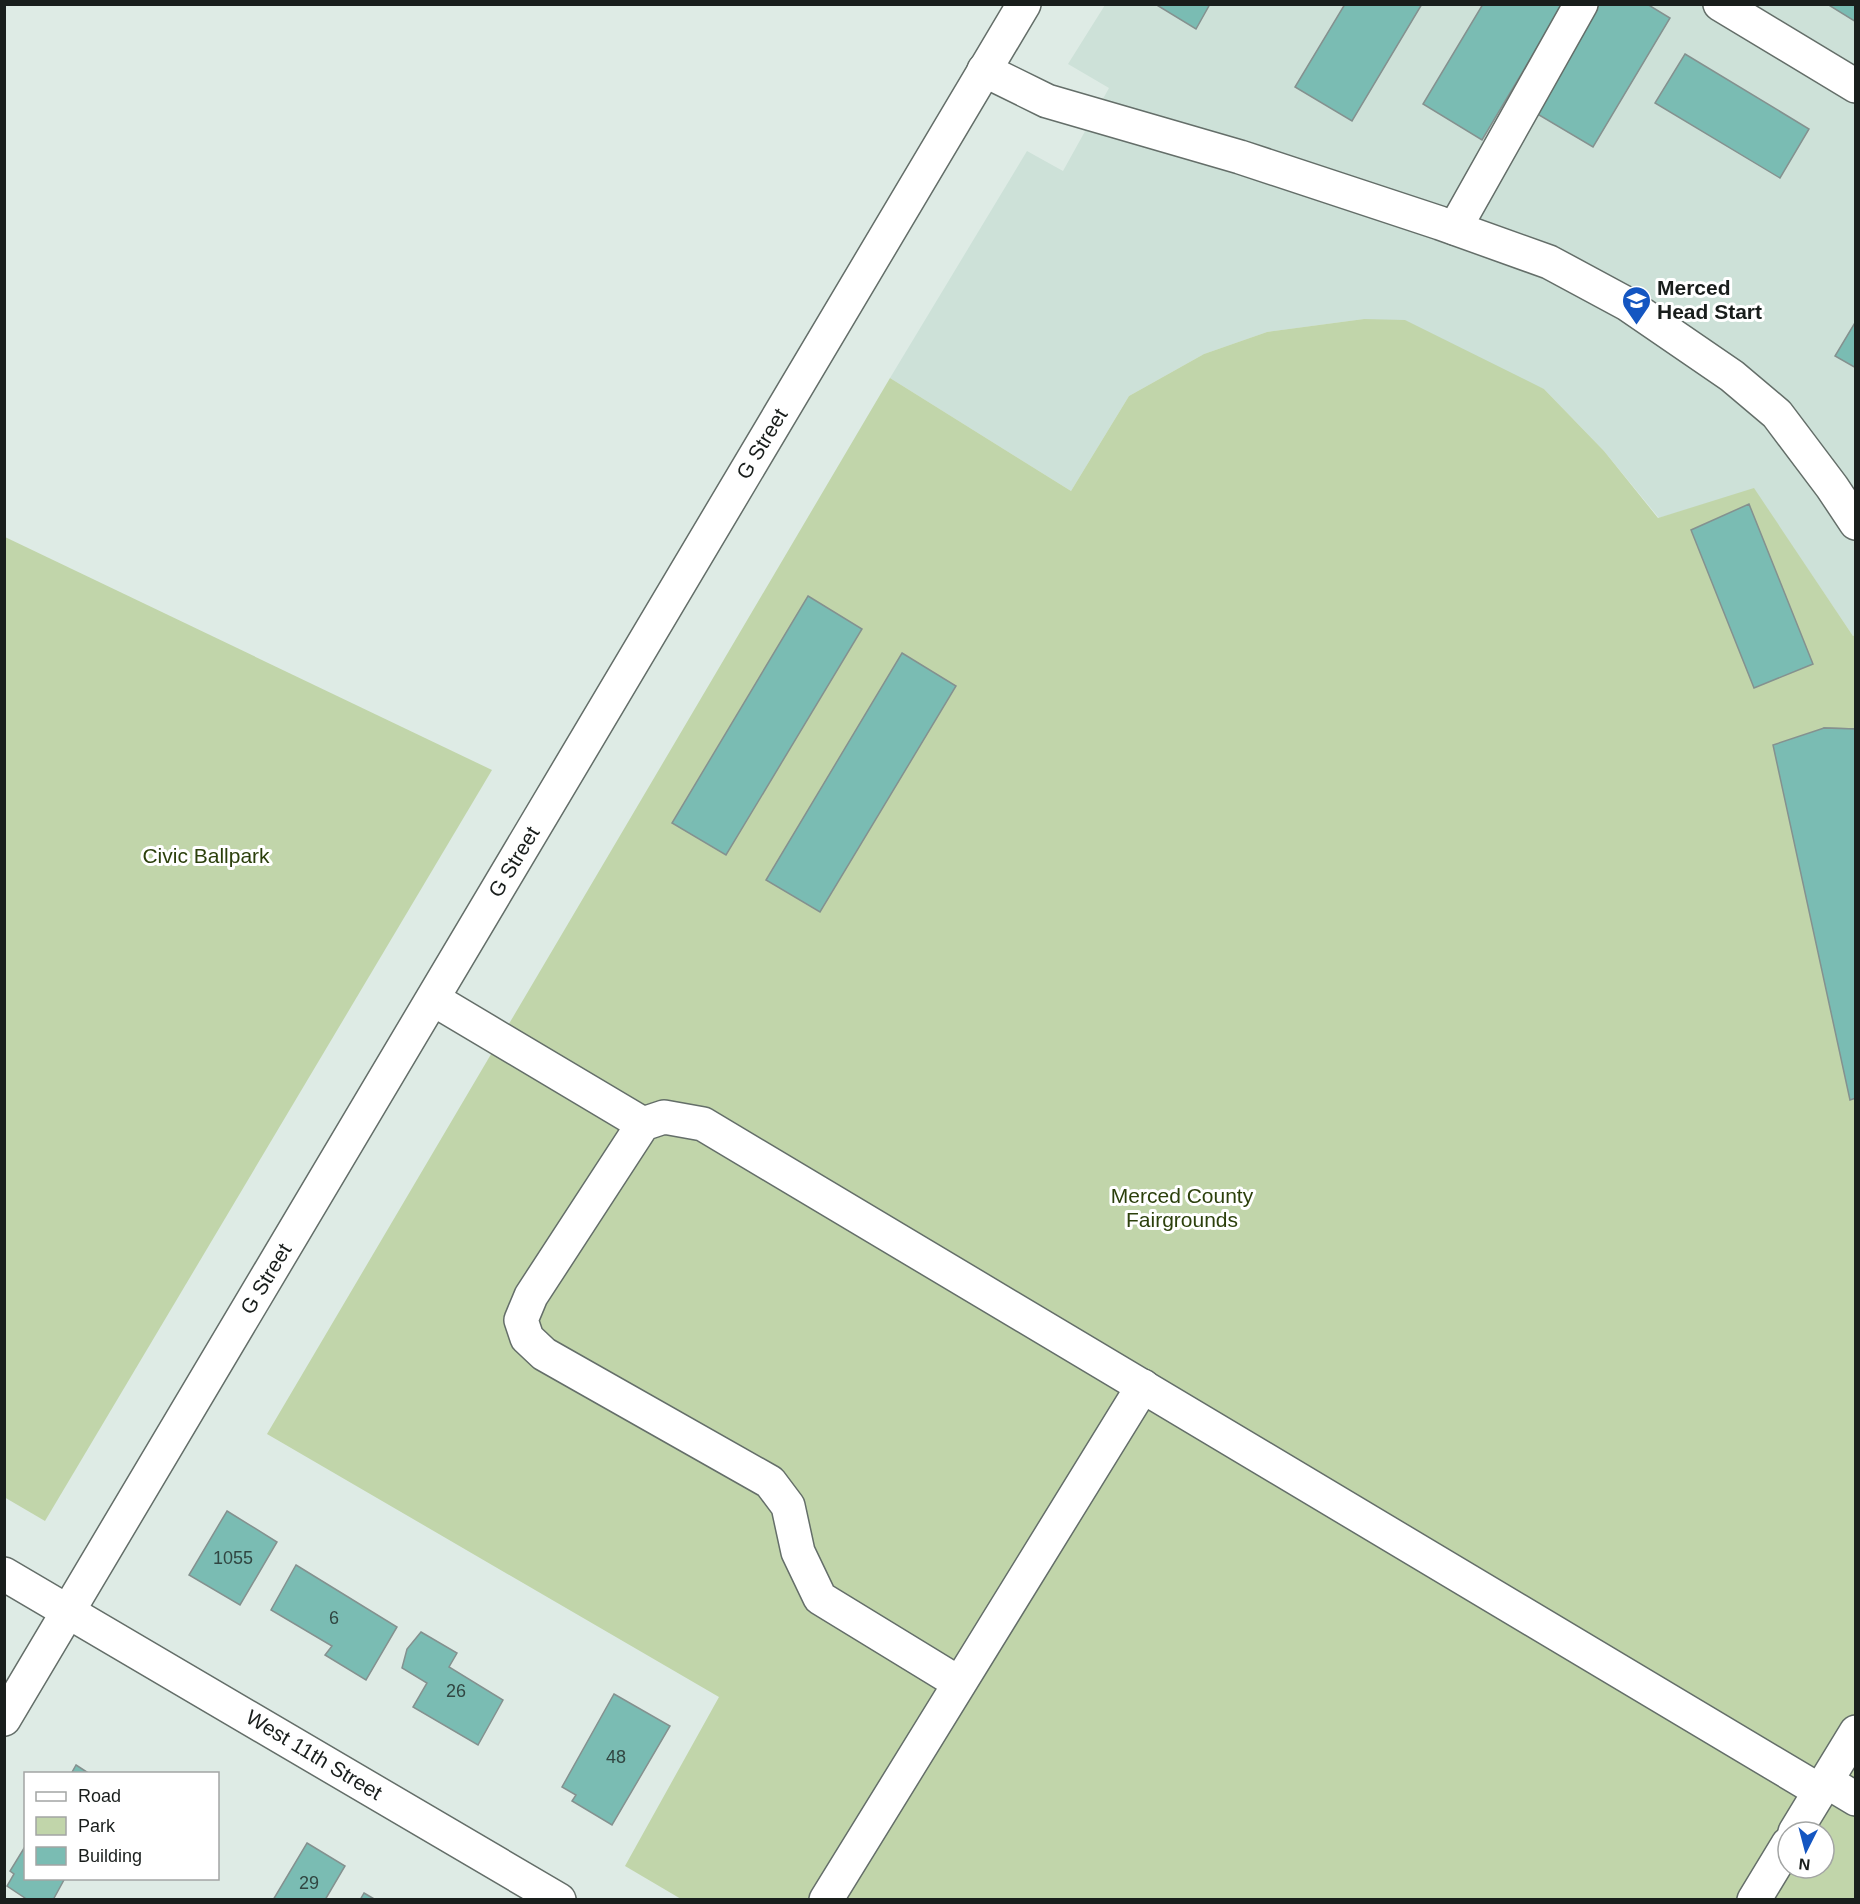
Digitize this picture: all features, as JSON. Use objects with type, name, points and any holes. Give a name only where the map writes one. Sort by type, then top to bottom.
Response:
[{"type":"main road","name":"G Street","points":[[4,1719],[1024,4]]},
{"type":"main road","points":[[1455,228],[1581,4]]},
{"type":"main road","points":[[1720,4],[1856,86]]},
{"type":"main road","points":[[984,70],[1047,101],[1240,157],[1455,228],[1549,262],[1627,304],[1732,376],[1776,414],[1832,487],[1856,523]]},
{"type":"main road","points":[[433,999],[643,1124]]},
{"type":"main road","points":[[959,1683],[820,1598],[798,1552],[788,1506],[770,1482],[543,1353],[527,1338],[521,1320],[531,1296],[643,1124],[664,1117],[703,1124],[1823,1786],[1856,1799]]},
{"type":"main road","points":[[826,1899],[1143,1386]]},
{"type":"main road","name":"West 11th Street","points":[[4,1574],[559,1899]]},
{"type":"main road","points":[[1802,1820],[1856,1732]]},
{"type":"main road","points":[[1754,1899],[1776,1863]]},
{"type":"shaded area","name":"Merced Head Start","points":[[1105,5],[1855,5],[1856,635],[1853,636],[1754,489],[1659,518],[1604,451],[1544,389],[1364,319],[1267,332],[1204,354],[1129,396],[1071,491],[890,378],[1027,151],[1063,171],[1109,88],[1068,64]]},
{"type":"green space","name":"Merced County Fairgrounds","points":[[1364,319],[1405,320],[1544,389],[1604,451],[1658,518],[1754,488],[1853,636],[1855,635],[1855,1899],[681,1899],[625,1866],[719,1697],[267,1434],[890,378],[1071,491],[1129,396],[1204,354],[1267,332]]},
{"type":"green space","name":"Civic Ballpark","points":[[5,537],[492,770],[45,1521],[4,1497]]},
{"type":"building","points":[[1155,4],[1210,4],[1196,29]]},
{"type":"building","points":[[1345,4],[1422,4],[1352,121],[1295,87]]},
{"type":"building","points":[[1483,4],[1563,4],[1482,140],[1423,104]]},
{"type":"building","points":[[1599,4],[1647,4],[1670,18],[1593,147],[1534,112]]},
{"type":"building","points":[[1827,4],[1856,4],[1856,22]]},
{"type":"building","points":[[1685,54],[1809,129],[1780,178],[1655,103]]},
{"type":"building","points":[[1856,321],[1856,368],[1835,356]]},
{"type":"building","points":[[1749,504],[1813,664],[1754,688],[1691,530]]},
{"type":"building","points":[[808,596],[862,629],[726,855],[672,823]]},
{"type":"building","points":[[902,653],[956,686],[820,912],[766,880]]},
{"type":"building","points":[[1824,728],[1856,729],[1856,955],[1810,748],[1813,735]]},
{"type":"building","points":[[1824,728],[1856,729],[1856,1098],[1850,1100],[1773,745]]},
{"type":"building","points":[[227,1511],[277,1542],[240,1605],[189,1575]]},
{"type":"building","points":[[296,1565],[397,1627],[366,1680],[325,1655],[332,1646],[271,1610]]},
{"type":"building","points":[[421,1632],[457,1653],[449,1667],[503,1700],[478,1745],[413,1707],[427,1683],[402,1668],[407,1649]]},
{"type":"building","points":[[614,1694],[670,1726],[612,1825],[572,1801],[576,1795],[562,1787]]},
{"type":"building","points":[[76,1765],[87,1772],[72,1772]]},
{"type":"building","points":[[307,1843],[345,1866],[325,1900],[273,1900]]},
{"type":"building","points":[[24,1848],[24,1880],[64,1880],[53,1900],[28,1900],[7,1886],[14,1874],[10,1871]]},
{"type":"building","points":[[364,1893],[376,1900],[360,1900]]},
{"type":"place","name":"Merced Head Start","points":[[1636,326]]}]
